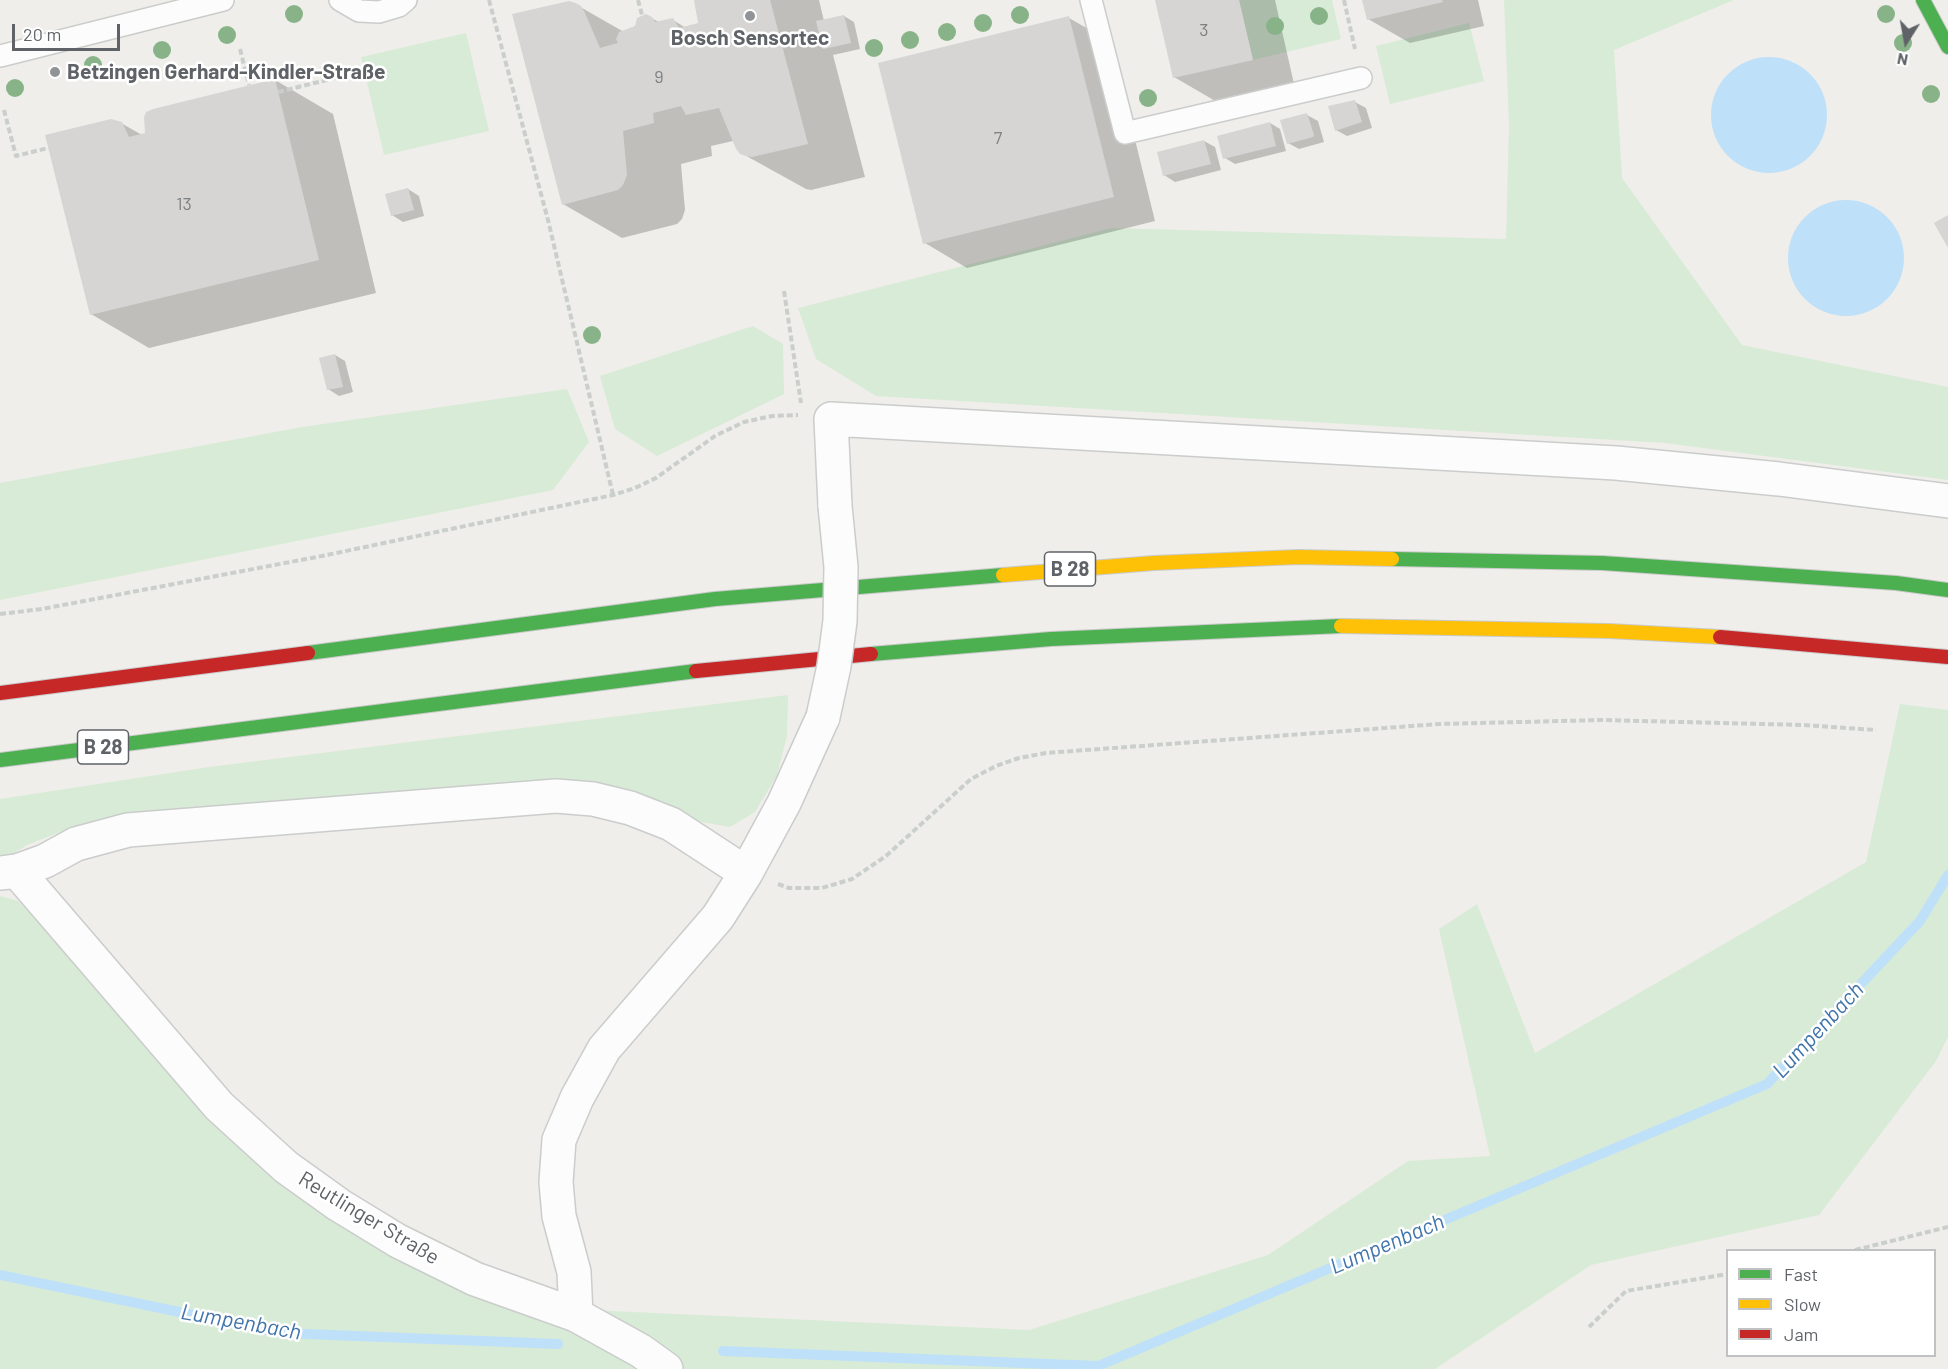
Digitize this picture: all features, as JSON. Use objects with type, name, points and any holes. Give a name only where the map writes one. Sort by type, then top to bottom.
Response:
[{"type":"main road","points":[[1923,0],[1948,47]]},
{"type":"main road","name":"B 28","points":[[0,693],[715,599],[1154,563],[1298,557],[1602,563],[1848,580],[1948,590]]},
{"type":"main road","name":"B 28","points":[[0,760],[736,666],[1073,638],[1342,626],[1456,627],[1609,631],[1757,639],[1948,657]]},
{"type":"street","points":[[576,1315],[574,1272],[559,1216],[556,1182],[559,1140],[577,1098],[604,1049],[718,917],[747,873],[784,803],[823,717],[834,666],[840,621],[841,567],[831,419],[1616,463],[1948,501]]},
{"type":"street","points":[[8,872],[45,861],[76,844],[128,830],[556,796],[593,799],[630,808],[670,824],[747,873]]},
{"type":"street","name":"Reutlinger Straße","points":[[8,872],[219,1106],[286,1167],[339,1205],[398,1241],[475,1279],[576,1315],[641,1351],[666,1369]]},
{"type":"lane","points":[[0,56],[223,0]]},
{"type":"lane","points":[[340,0],[359,11],[380,12],[399,6],[406,0]]},
{"type":"lane","points":[[1091,0],[1125,133],[1361,78]]},
{"type":"path","points":[[489,0],[548,220],[613,495]]},
{"type":"path","points":[[638,0],[642,15]]},
{"type":"path","points":[[1344,0],[1361,78]]},
{"type":"path","points":[[240,49],[249,85]]},
{"type":"path","points":[[278,92],[339,77]]},
{"type":"path","points":[[4,110],[16,156],[48,148]]},
{"type":"path","points":[[0,614],[42,609],[322,556],[613,495],[635,488],[656,478],[715,436],[744,422],[772,416],[802,414],[784,291]]},
{"type":"path","points":[[747,873],[789,888],[822,888],[852,879],[886,856],[971,779],[1004,763],[1046,753],[1439,724],[1602,720],[1803,725],[1876,730]]},
{"type":"path","points":[[1863,1249],[1948,1227]]},
{"type":"path","points":[[1589,1327],[1626,1291],[1726,1274]]},
{"type":"green space","points":[[1239,0],[1332,0],[1341,39],[1253,60]]},
{"type":"green space","points":[[1504,0],[1734,0],[1614,50],[1622,178],[1742,345],[1948,387],[1948,480],[1665,443],[876,396],[816,359],[798,308],[1112,228],[1506,239],[1509,124]]},
{"type":"green space","points":[[1469,23],[1484,81],[1390,104],[1376,46]]},
{"type":"green space","points":[[466,33],[489,131],[384,155],[361,57]]},
{"type":"green space","points":[[753,326],[783,344],[784,394],[657,456],[615,429],[600,376]]},
{"type":"green space","points":[[567,389],[589,442],[553,490],[0,600],[0,483],[302,427]]},
{"type":"green space","points":[[788,695],[787,736],[777,775],[755,812],[730,827],[696,821],[635,795],[124,818],[65,830],[27,845],[8,857],[0,857],[0,799],[209,767]]},
{"type":"green space","points":[[1900,704],[1948,710],[1948,1037],[1936,1061],[1819,1215],[1591,1265],[1435,1369],[0,1369],[0,896],[18,901],[62,944],[207,1107],[454,1286],[610,1311],[1029,1330],[1268,1255],[1408,1161],[1490,1156],[1439,929],[1477,904],[1535,1053],[1866,862]]},
{"type":"water","points":[[1769,57],[1791,62],[1810,74],[1822,93],[1827,115],[1822,137],[1810,156],[1791,168],[1769,173],[1747,168],[1728,156],[1716,137],[1711,115],[1716,93],[1728,74],[1747,62]]},
{"type":"water","points":[[1846,200],[1868,204],[1887,217],[1900,236],[1904,258],[1900,280],[1887,299],[1868,312],[1846,316],[1824,312],[1805,299],[1792,280],[1788,258],[1792,236],[1805,217],[1824,204]]},
{"type":"building","points":[[694,0],[770,0],[808,144],[752,157],[746,156],[740,154],[736,149],[719,108],[686,115],[681,106],[653,113],[654,123],[623,131],[627,175],[618,190],[562,205],[512,14],[569,1],[576,3],[585,13],[600,48],[618,43],[616,39],[619,32],[635,26],[637,18],[646,14],[655,22],[673,18],[679,28],[698,23]]},
{"type":"building","points":[[1155,0],[1239,0],[1253,60],[1173,78]]},
{"type":"building","points":[[1362,0],[1442,0],[1443,2],[1367,20]]},
{"type":"building","points":[[844,15],[851,43],[823,49],[816,21]]},
{"type":"building","points":[[1069,16],[1114,197],[923,244],[878,63]]},
{"type":"building","points":[[275,79],[319,260],[90,315],[45,135],[111,119],[122,122],[129,137],[145,133],[144,117],[146,112],[153,109]]},
{"type":"building","points":[[1355,100],[1362,122],[1335,131],[1328,106]]},
{"type":"building","points":[[1307,113],[1313,137],[1287,144],[1280,120]]},
{"type":"building","points":[[1270,122],[1276,146],[1223,159],[1217,136]]},
{"type":"building","points":[[1204,140],[1211,164],[1163,176],[1157,152]]},
{"type":"building","points":[[408,188],[414,210],[391,216],[385,194]]},
{"type":"building","points":[[1948,215],[1948,248],[1934,223]]},
{"type":"building","points":[[335,354],[343,387],[327,390],[319,358]]},
{"type":"waterway","name":"Lumpenbach","points":[[723,1351],[1098,1366],[1767,1084],[1920,921],[1948,875]]},
{"type":"waterway","name":"Lumpenbach","points":[[0,1275],[281,1333],[558,1344]]},
{"type":"traffic: fast","points":[[1923,0],[1948,47]]},
{"type":"traffic: fast","points":[[1392,559],[1602,563],[1896,583],[1948,590]]},
{"type":"traffic: fast","points":[[308,653],[715,599],[1003,575]]},
{"type":"traffic: fast","points":[[871,654],[1051,639],[1341,626]]},
{"type":"traffic: fast","points":[[0,760],[696,671]]},
{"type":"traffic: slow","points":[[1003,575],[1154,563],[1298,557],[1392,559]]},
{"type":"traffic: slow","points":[[1341,626],[1609,631],[1720,637]]},
{"type":"traffic: jam","points":[[1720,637],[1948,657]]},
{"type":"traffic: jam","points":[[0,693],[308,653]]},
{"type":"traffic: jam","points":[[696,671],[871,654]]},
{"type":"place","name":"Bosch Sensortec","points":[[750,16]]},
{"type":"place","name":"Betzingen Gerhard-Kindler-Straße","points":[[55,72]]}]
